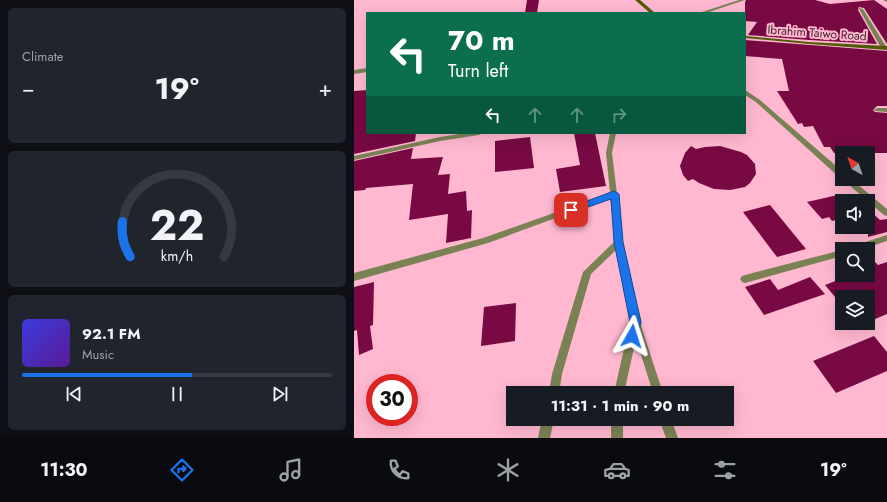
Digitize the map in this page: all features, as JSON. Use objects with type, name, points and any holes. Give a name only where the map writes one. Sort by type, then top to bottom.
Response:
[{"type":"main road","points":[[637,0],[651,12]]},
{"type":"main road","name":"Ibrahim Taiwo Road","points":[[746,37],[886,48]]},
{"type":"street","points":[[704,12],[743,0]]},
{"type":"street","points":[[861,9],[886,48]]},
{"type":"street","points":[[354,72],[366,70]]},
{"type":"street","points":[[746,93],[758,101],[835,169]]},
{"type":"street","points":[[877,110],[887,110]]},
{"type":"street","points":[[354,158],[440,139],[472,134]]},
{"type":"street","points":[[613,134],[609,153],[619,242],[635,322],[656,386]]},
{"type":"street","points":[[854,186],[887,214]]},
{"type":"street","points":[[354,277],[485,241],[614,194]]},
{"type":"street","points":[[875,242],[887,238]]},
{"type":"street","points":[[555,386],[557,374],[587,272],[619,242]]},
{"type":"street","points":[[745,279],[835,254]]},
{"type":"street","points":[[621,386],[635,322]]},
{"type":"street","points":[[544,438],[547,426]]},
{"type":"street","points":[[617,426],[617,438]]},
{"type":"street","points":[[668,426],[672,438]]},
{"type":"building","points":[[527,0],[539,0],[537,12],[525,12]]},
{"type":"building","points":[[746,0],[815,0],[830,4],[874,0],[887,9],[887,44],[864,8],[859,7],[858,10],[877,44],[748,35],[757,22],[746,21]]},
{"type":"building","points":[[746,40],[887,51],[887,106],[877,106],[873,110],[875,112],[887,113],[887,153],[875,153],[875,146],[835,146],[835,153],[830,147],[824,147],[813,126],[804,127],[802,123],[798,124],[777,91],[789,91],[782,59],[746,56]]},
{"type":"building","points":[[366,90],[366,134],[416,134],[415,141],[354,154],[354,91]]},
{"type":"building","points":[[574,134],[595,134],[606,186],[560,192],[556,169],[580,165]]},
{"type":"building","points":[[530,137],[534,168],[495,172],[495,141]]},
{"type":"building","points":[[691,146],[696,149],[720,146],[741,152],[747,155],[755,164],[756,174],[750,183],[745,187],[730,190],[714,189],[693,179],[688,181],[683,175],[680,166],[685,153]]},
{"type":"building","points":[[413,148],[411,159],[443,157],[438,175],[450,174],[448,194],[466,191],[467,211],[472,210],[471,238],[446,243],[448,214],[409,220],[413,184],[366,188],[365,190],[354,191],[354,161]]},
{"type":"building","points":[[835,196],[835,220],[832,221],[829,217],[822,219],[807,202]]},
{"type":"building","points":[[770,205],[806,249],[777,257],[743,212]]},
{"type":"building","points":[[875,215],[880,220],[887,219],[887,232],[868,237],[868,234],[875,234]]},
{"type":"building","points":[[875,262],[878,265],[887,262],[887,314],[875,319],[875,290],[835,290],[835,297],[825,285],[835,281],[875,282]]},
{"type":"building","points":[[810,277],[825,294],[764,315],[745,287],[770,279],[778,290]]},
{"type":"building","points":[[374,282],[373,325],[370,326],[373,349],[359,355],[357,330],[354,331],[354,287]]},
{"type":"building","points":[[516,303],[515,341],[481,346],[484,307]]},
{"type":"building","points":[[874,336],[887,352],[887,371],[836,393],[813,361]]},
{"type":"route","points":[[571,210],[614,194],[619,242],[635,322],[632,336]]}]
